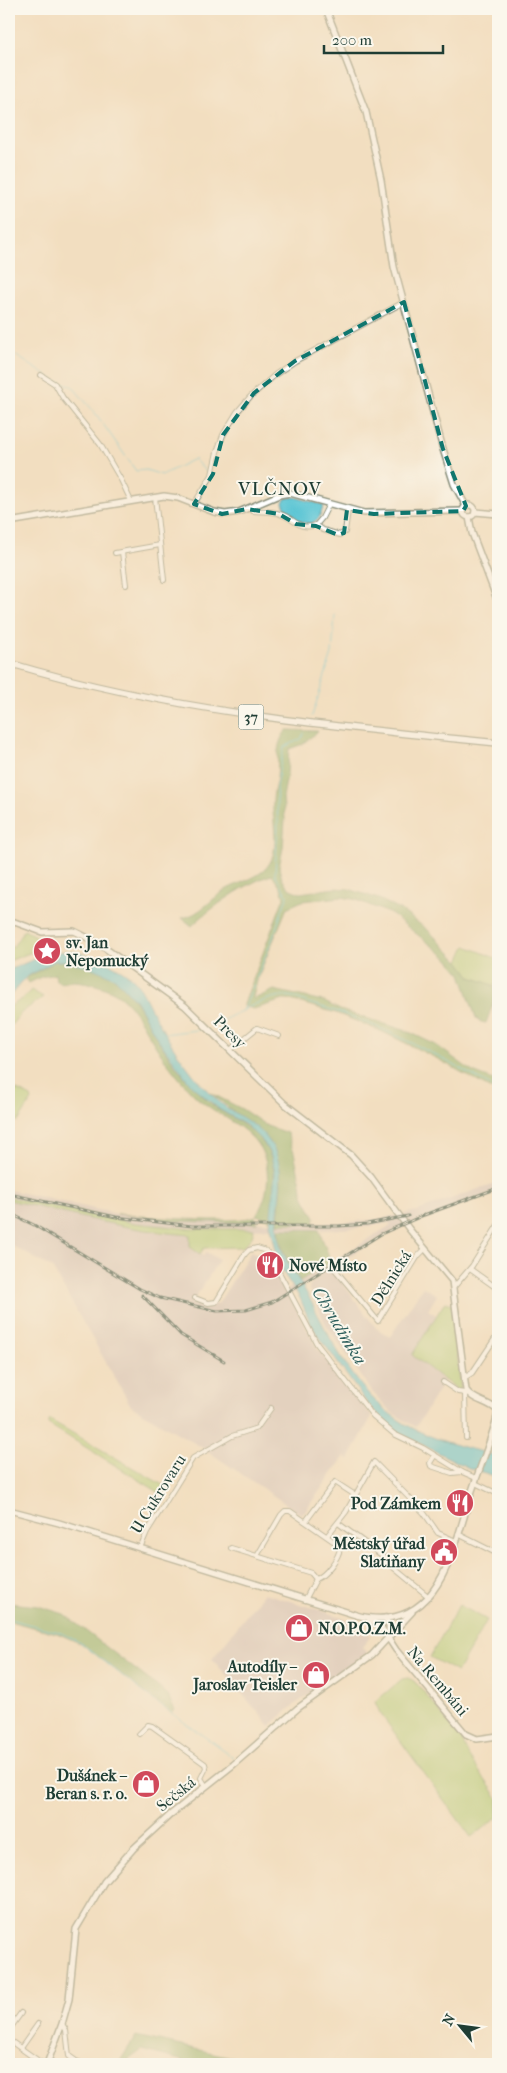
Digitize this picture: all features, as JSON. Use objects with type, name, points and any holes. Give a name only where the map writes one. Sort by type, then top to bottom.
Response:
[{"type":"main road","name":"37","points":[[9,663],[122,693],[227,713],[352,729],[498,743]]},
{"type":"street","points":[[326,9],[366,112],[381,180],[394,267],[448,464],[455,486],[466,506]]},
{"type":"street","points":[[194,504],[211,477],[221,438],[237,412],[250,397],[276,374],[295,361],[404,302]]},
{"type":"street","points":[[41,375],[55,384],[63,398],[95,437],[118,473],[131,501]]},
{"type":"street","points":[[9,522],[155,497],[176,498],[225,514],[249,508],[281,494],[290,493],[299,494],[348,510],[374,514],[463,511]]},
{"type":"street","points":[[155,497],[164,580]]},
{"type":"street","points":[[249,508],[253,511],[279,514],[299,525],[310,526],[316,525],[321,520],[329,504]]},
{"type":"street","points":[[463,511],[466,506]]},
{"type":"street","points":[[466,506],[473,506],[475,512]]},
{"type":"street","points":[[316,525],[325,531],[343,534],[345,532],[348,510]]},
{"type":"street","points":[[463,511],[465,516],[469,517],[472,533],[498,602]]},
{"type":"street","points":[[469,517],[475,512],[498,514]]},
{"type":"street","points":[[115,553],[160,545]]},
{"type":"street","points":[[122,552],[126,585]]},
{"type":"street","name":"Presy","points":[[9,920],[36,931],[67,930],[90,937],[185,1006],[285,1104],[351,1155],[400,1218],[450,1277],[454,1287]]},
{"type":"street","points":[[230,1050],[257,1028],[279,1036]]},
{"type":"street","points":[[466,1438],[466,1393],[454,1287],[470,1269],[498,1225]]},
{"type":"street","points":[[195,1298],[208,1303],[216,1302],[246,1252],[253,1248],[263,1249],[271,1257],[317,1344],[358,1398],[387,1429],[476,1479],[497,1493],[498,1485]]},
{"type":"street","name":"Dělnická","points":[[333,1267],[378,1321],[418,1256],[426,1249]]},
{"type":"street","points":[[470,1269],[498,1289]]},
{"type":"street","points":[[464,1378],[472,1373],[498,1334]]},
{"type":"street","points":[[361,1616],[385,1618],[405,1614],[424,1602],[444,1575],[456,1541],[488,1447],[498,1411],[492,1405],[466,1393],[456,1391],[443,1382]]},
{"type":"street","points":[[482,1400],[498,1404]]},
{"type":"street","name":"U Cukrovaru","points":[[140,1548],[147,1532],[192,1460],[228,1437],[258,1427],[271,1408]]},
{"type":"street","points":[[490,1439],[498,1424]]},
{"type":"street","points":[[435,1456],[430,1463],[432,1467],[452,1473],[462,1472]]},
{"type":"street","points":[[327,1536],[338,1523],[370,1465],[374,1462],[424,1513],[438,1533],[456,1541]]},
{"type":"street","points":[[306,1521],[335,1482],[355,1495]]},
{"type":"street","points":[[9,1510],[45,1518],[361,1616],[371,1620],[388,1637]]},
{"type":"street","points":[[257,1556],[284,1512],[290,1511],[339,1545],[340,1551],[323,1574],[316,1579],[305,1600]]},
{"type":"street","points":[[338,1523],[387,1560],[429,1597]]},
{"type":"street","points":[[458,1534],[498,1554]]},
{"type":"street","points":[[231,1548],[311,1573],[316,1579]]},
{"type":"street","name":"Sečská","points":[[45,2064],[62,2024],[69,1999],[75,1931],[95,1895],[111,1874],[149,1833],[298,1708],[368,1658],[405,1618],[424,1602]]},
{"type":"street","points":[[383,1630],[382,1624],[385,1618]]},
{"type":"street","points":[[385,1618],[389,1626],[388,1637]]},
{"type":"street","name":"Na Rembáni","points":[[388,1637],[464,1732],[473,1738],[498,1736]]},
{"type":"street","points":[[140,1734],[148,1725],[152,1726],[205,1764],[206,1768],[201,1778],[206,1786]]},
{"type":"street","points":[[9,2030],[21,2012]]},
{"type":"street","points":[[20,2048],[38,2024]]},
{"type":"street","name":"Sečská","points":[[62,2024],[66,2030],[69,2056],[84,2064]]},
{"type":"street","points":[[9,2040],[45,2064]]},
{"type":"highlighted area","points":[[404,302],[443,449],[466,506],[463,511],[374,514],[347,510],[344,533],[338,535],[316,526],[296,524],[279,514],[247,509],[222,514],[194,504],[213,474],[223,435],[254,393],[295,361]]},
{"type":"shaded area","points":[[498,1182],[498,1191],[398,1229],[367,1245],[331,1268],[376,1328],[390,1337],[423,1287],[437,1295],[428,1310],[436,1315],[412,1355],[444,1381],[416,1427],[392,1413],[373,1393],[326,1325],[309,1289],[310,1285],[328,1270],[289,1295],[317,1348],[372,1416],[349,1459],[345,1456],[302,1515],[203,1448],[131,1406],[52,1268],[9,1244],[9,1200],[121,1226],[160,1233],[191,1235],[191,1249],[204,1256],[206,1252],[219,1260],[193,1301],[210,1307],[212,1304],[218,1304],[251,1251],[272,1263],[287,1290],[391,1225],[389,1223],[357,1228],[322,1230],[172,1227],[116,1220],[9,1197],[9,1190],[117,1214],[173,1221],[339,1223],[378,1219],[417,1211]]},
{"type":"shaded area","points":[[264,1593],[342,1617],[351,1621],[371,1636],[362,1647],[367,1652],[365,1655],[294,1705],[270,1726],[212,1659]]},
{"type":"green space","points":[[287,730],[318,731],[303,744],[289,749],[283,797],[285,819],[283,848],[279,867],[282,879],[290,889],[300,893],[335,888],[349,889],[379,899],[402,911],[428,930],[459,961],[471,977],[490,984],[498,990],[486,1023],[481,1022],[476,1018],[461,974],[445,956],[391,914],[357,900],[342,897],[302,901],[287,908],[258,977],[254,999],[274,990],[323,1001],[340,1010],[407,1031],[436,1045],[473,1072],[496,1081],[498,1093],[436,1058],[383,1032],[336,1013],[287,999],[254,1009],[243,1006],[284,897],[281,888],[272,875],[252,883],[230,896],[192,926],[182,918],[200,910],[227,889],[260,873],[270,863],[275,846],[273,794],[277,777],[278,752],[280,741]]},
{"type":"green space","points":[[24,930],[43,940],[37,950],[9,961],[9,945],[13,947]]},
{"type":"green space","points":[[466,946],[498,959],[498,987],[471,977],[459,961]]},
{"type":"green space","points":[[55,961],[87,965],[103,971],[123,985],[134,999],[165,1050],[188,1081],[215,1107],[247,1127],[259,1138],[269,1153],[274,1169],[271,1220],[256,1215],[266,1194],[267,1170],[263,1154],[250,1135],[192,1093],[176,1075],[134,1012],[120,996],[92,984],[74,981],[58,982],[56,981],[55,974],[41,977],[29,983],[26,978]]},
{"type":"green space","points":[[31,990],[43,997],[21,1013],[9,1028],[9,1007],[24,998]]},
{"type":"green space","points":[[9,1086],[31,1097],[32,1100],[18,1122],[9,1116]]},
{"type":"green space","points":[[211,1093],[242,1109],[267,1126],[287,1133],[294,1152],[304,1198],[315,1218],[314,1224],[278,1223],[281,1184],[276,1153],[269,1140]]},
{"type":"green space","points":[[9,1197],[134,1223],[192,1229],[254,1229],[252,1237],[243,1247],[204,1248],[200,1254],[190,1247],[190,1235],[144,1230],[99,1221],[9,1200]]},
{"type":"green space","points":[[117,1214],[211,1220],[246,1219],[255,1216],[257,1223],[173,1221]]},
{"type":"green space","points":[[278,1229],[319,1230],[331,1262],[300,1281],[283,1250]]},
{"type":"green space","points":[[445,1302],[452,1304],[461,1390],[457,1390],[412,1355]]},
{"type":"green space","points":[[50,1420],[168,1488],[165,1496],[48,1424]]},
{"type":"green space","points":[[9,1603],[38,1606],[64,1614],[167,1694],[175,1710],[172,1714],[82,1644],[57,1633],[9,1621]]},
{"type":"green space","points":[[459,1605],[487,1620],[457,1672],[430,1657]]},
{"type":"green space","points":[[408,1678],[420,1687],[462,1740],[469,1757],[498,1798],[498,1817],[471,1837],[380,1713],[375,1702],[402,1679]]},
{"type":"green space","points":[[136,2036],[263,2064],[195,2064],[142,2050],[123,2064],[118,2064]]},
{"type":"water","points":[[295,497],[324,505],[319,518],[311,524],[293,518],[283,502],[286,498]]},
{"type":"water","points":[[69,951],[101,960],[125,972],[134,980],[168,1039],[195,1076],[222,1104],[262,1132],[269,1140],[279,1162],[278,1230],[281,1249],[337,1350],[359,1382],[384,1409],[410,1427],[447,1442],[498,1456],[498,1477],[469,1468],[405,1436],[393,1429],[369,1406],[312,1327],[300,1298],[279,1263],[270,1224],[275,1173],[271,1156],[264,1143],[246,1125],[219,1109],[191,1085],[157,1038],[136,1001],[115,978],[90,967],[67,961],[55,961],[26,977],[9,997],[9,970],[49,953]]},
{"type":"waterway","points":[[9,351],[55,381],[72,386],[96,414],[136,471],[146,470],[162,475],[194,459],[211,477]]},
{"type":"waterway","points":[[312,716],[332,654],[335,615]]},
{"type":"waterway","points":[[243,1011],[273,938],[287,896],[275,874],[278,821],[276,786],[284,747],[301,739],[304,733]]},
{"type":"waterway","points":[[212,1025],[265,1000],[274,997],[290,996],[385,1030],[453,1064],[498,1090]]},
{"type":"waterway","points":[[164,1034],[204,1029]]},
{"type":"waterway","points":[[9,1619],[59,1632],[81,1643],[153,1700],[233,1757]]},
{"type":"railway","points":[[9,1213],[34,1225],[140,1289],[160,1298],[217,1311],[246,1310],[272,1302],[381,1234],[424,1215],[498,1188]]},
{"type":"railway","points":[[9,1194],[116,1217],[192,1226],[339,1226],[367,1224],[408,1216]]},
{"type":"railway","points":[[142,1295],[181,1335],[224,1361]]},
{"type":"place","name":"sv. Jan Nepomucký","points":[[47,951]]},
{"type":"place","name":"Nové Místo","points":[[270,1265]]},
{"type":"place","name":"Pod Zámkem","points":[[460,1503]]},
{"type":"place","name":"Městský úřad Slatiňany","points":[[444,1552]]},
{"type":"place","name":"N.O.P.O.Z.M.","points":[[299,1628]]},
{"type":"place","name":"Autodíly – Jaroslav Teisler","points":[[316,1675]]},
{"type":"place","name":"Dušánek – Beran s. r. o.","points":[[146,1784]]},
{"type":"district","name":"VLČNOV","points":[[280,489]]},
{"type":"water label","name":"Chrudimka","points":[[339,1326]]}]
